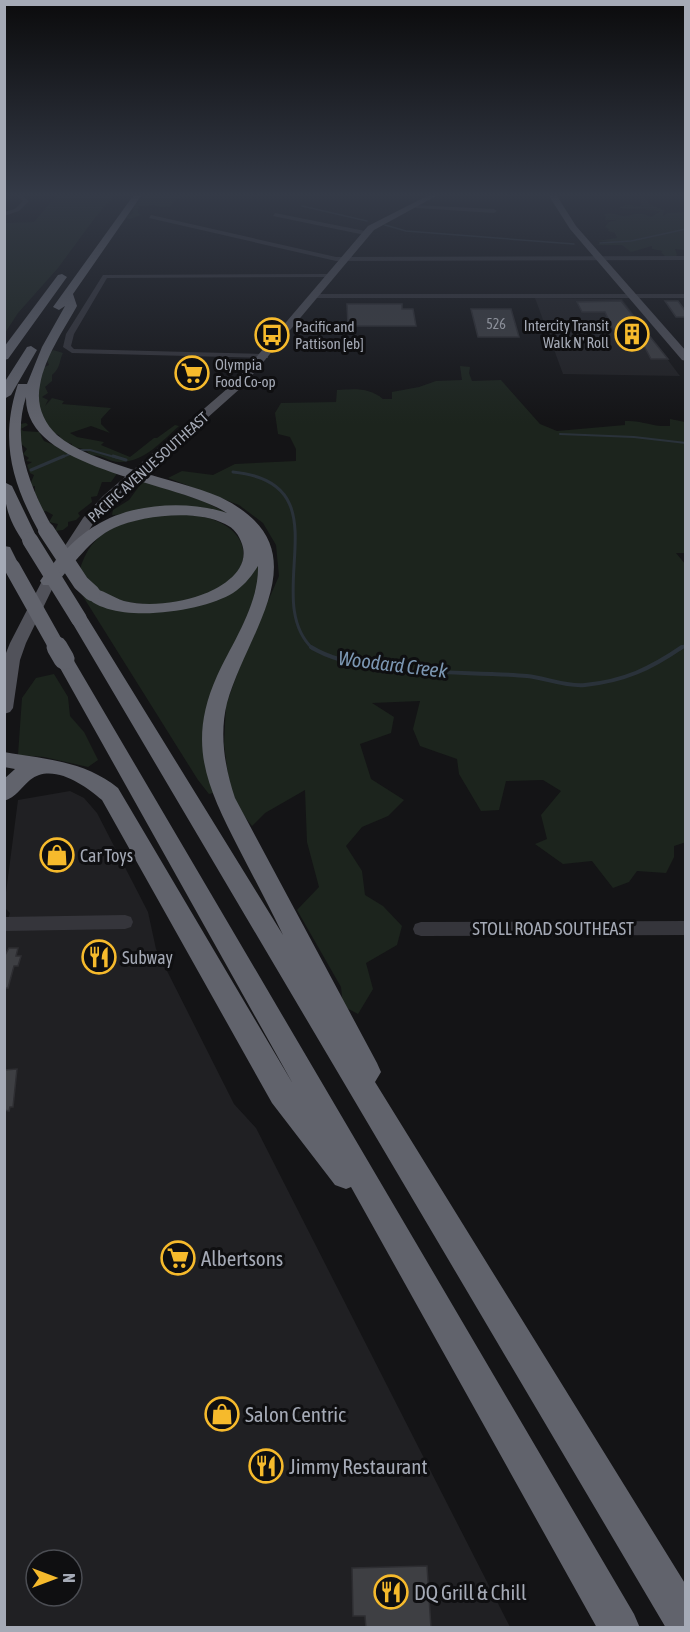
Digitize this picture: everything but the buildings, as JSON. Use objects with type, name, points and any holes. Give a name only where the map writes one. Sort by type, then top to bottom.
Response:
[{"type":"highway","points":[[4,356],[65,272]]},
{"type":"highway","points":[[4,395],[83,272]]},
{"type":"highway","points":[[49,581],[97,531],[119,520],[151,511],[190,510],[219,516],[239,528],[251,544],[252,558],[243,575],[223,591],[197,602],[165,608],[133,608],[108,602],[92,593],[81,583],[46,530],[25,490],[17,467],[14,448],[17,406],[22,388],[71,306],[68,294]]},
{"type":"highway","points":[[4,335],[36,313]]},
{"type":"highway","points":[[31,376],[27,402],[31,416],[42,431],[67,449],[198,494],[230,508],[249,522],[262,539],[269,568],[265,586],[217,704],[213,748],[217,777],[234,818],[345,1025],[405,1155]]},
{"type":"highway","points":[[4,486],[30,540],[375,1110],[405,1155],[686,1623]]},
{"type":"highway","points":[[8,559],[620,1628]]},
{"type":"highway","points":[[4,759],[85,774],[110,794],[282,1093],[393,1233]]},
{"type":"highway","points":[[4,793],[24,773],[42,765]]},
{"type":"main road","name":"PACIFIC AVENUE SOUTHEAST","points":[[4,708],[14,652],[49,581],[84,526],[108,500],[225,398],[265,356],[333,272]]},
{"type":"main road","points":[[612,272],[686,358]]},
{"type":"street","points":[[265,356],[72,351],[67,347],[70,334],[102,278],[112,274],[330,276]]},
{"type":"street","points":[[314,296],[686,296]]},
{"type":"street","points":[[4,924],[125,922]]},
{"type":"street","name":"STOLL ROAD SOUTHEAST","points":[[421,929],[686,928]]},
{"type":"shaded area","points":[[5,272],[54,272],[18,313],[5,333]]},
{"type":"shaded area","points":[[535,298],[622,299],[680,376],[563,374]]},
{"type":"shaded area","points":[[53,350],[63,353],[52,375],[52,381],[45,387],[48,393],[42,397],[48,400],[45,406],[52,398],[64,401],[62,404],[111,408],[101,419],[101,424],[110,433],[91,426],[70,433],[77,437],[104,442],[101,445],[130,457],[154,438],[175,425],[179,426],[144,455],[128,461],[115,462],[91,456],[85,450],[72,448],[72,444],[58,440],[60,436],[44,427],[33,392],[40,375],[43,374],[42,368],[49,365],[46,358]]},
{"type":"shaded area","points":[[460,366],[470,367],[469,373],[472,381],[501,380],[540,424],[557,431],[625,425],[625,421],[664,426],[670,426],[670,419],[685,422],[685,553],[676,553],[686,565],[686,842],[674,846],[674,857],[666,873],[637,871],[629,882],[613,888],[592,861],[563,864],[535,844],[547,839],[541,815],[561,791],[543,780],[506,781],[499,810],[481,811],[459,774],[457,759],[420,746],[413,729],[420,701],[372,703],[394,717],[391,733],[360,744],[371,779],[404,800],[388,816],[362,827],[346,846],[362,871],[365,895],[383,906],[402,926],[397,945],[366,963],[373,989],[358,1014],[343,1006],[341,987],[297,910],[319,887],[307,842],[305,790],[265,813],[252,826],[231,799],[224,744],[226,705],[243,658],[279,576],[276,545],[263,523],[239,505],[168,478],[182,471],[213,475],[235,464],[296,461],[296,449],[290,437],[278,434],[275,413],[281,403],[336,402],[337,390],[349,389],[372,392],[383,399],[392,399],[392,392],[436,381],[462,380]]},
{"type":"shaded area","points":[[20,424],[28,425],[21,429],[23,431],[39,432],[44,441],[119,471],[111,482],[102,482],[97,496],[91,497],[92,502],[78,513],[80,516],[76,520],[68,522],[68,526],[63,530],[55,531],[58,524],[49,522],[53,515],[46,511],[42,512],[36,503],[38,498],[35,494],[35,486],[29,487],[34,475],[30,473],[27,465],[32,462],[26,461],[29,458],[23,454],[27,449],[18,441]]},
{"type":"shaded area","points":[[143,481],[203,501],[229,514],[211,511],[112,515],[113,510],[129,500]]},
{"type":"shaded area","points":[[173,513],[214,520],[232,530],[238,537],[244,553],[238,571],[231,579],[202,596],[164,604],[145,604],[126,602],[109,596],[93,586],[80,570],[86,554],[104,533],[129,522]]},
{"type":"shaded area","points":[[257,559],[262,581],[220,678],[212,776],[213,793],[209,794],[74,582],[104,604],[195,606]]},
{"type":"shaded area","points":[[54,674],[68,697],[70,716],[84,732],[98,760],[88,767],[44,757],[18,755],[22,698],[36,678]]},
{"type":"shaded area","points":[[70,791],[84,798],[97,813],[148,912],[156,949],[234,1104],[256,1128],[510,1627],[5,1628],[4,932],[10,913],[6,909],[5,900],[18,800]]},
{"type":"waterway","points":[[560,434],[634,437],[686,443]]},
{"type":"waterway","name":"Woodard Creek","points":[[81,450],[90,450],[118,458]]},
{"type":"waterway","name":"Woodard Creek","points":[[60,458],[70,454]]},
{"type":"waterway","name":"Woodard Creek","points":[[31,470],[64,456]]},
{"type":"waterway","name":"Woodard Creek","points":[[113,456],[126,460]]},
{"type":"waterway","name":"Woodard Creek","points":[[233,472],[267,481],[286,497],[294,519],[293,601],[298,627],[312,647]]},
{"type":"waterway","name":"Woodard Creek","points":[[680,649],[686,645]]},
{"type":"waterway","name":"Woodard Creek","points":[[312,647],[332,657],[385,668],[527,676],[563,684],[585,685],[636,673],[682,647]]},
{"type":"place","name":"Intercity Transit Walk N' Roll","points":[[632,334]]},
{"type":"place","name":"Pacific and Pattison [eb]","points":[[272,335]]},
{"type":"place","name":"Olympia Food Co-op","points":[[192,373]]},
{"type":"place","name":"Car Toys","points":[[57,855]]},
{"type":"place","name":"Subway","points":[[99,957]]},
{"type":"place","name":"Albertsons","points":[[178,1258]]},
{"type":"place","name":"Salon Centric","points":[[222,1414]]},
{"type":"place","name":"Jimmy Restaurant","points":[[266,1466]]},
{"type":"place","name":"DQ Grill & Chill","points":[[391,1592]]}]
